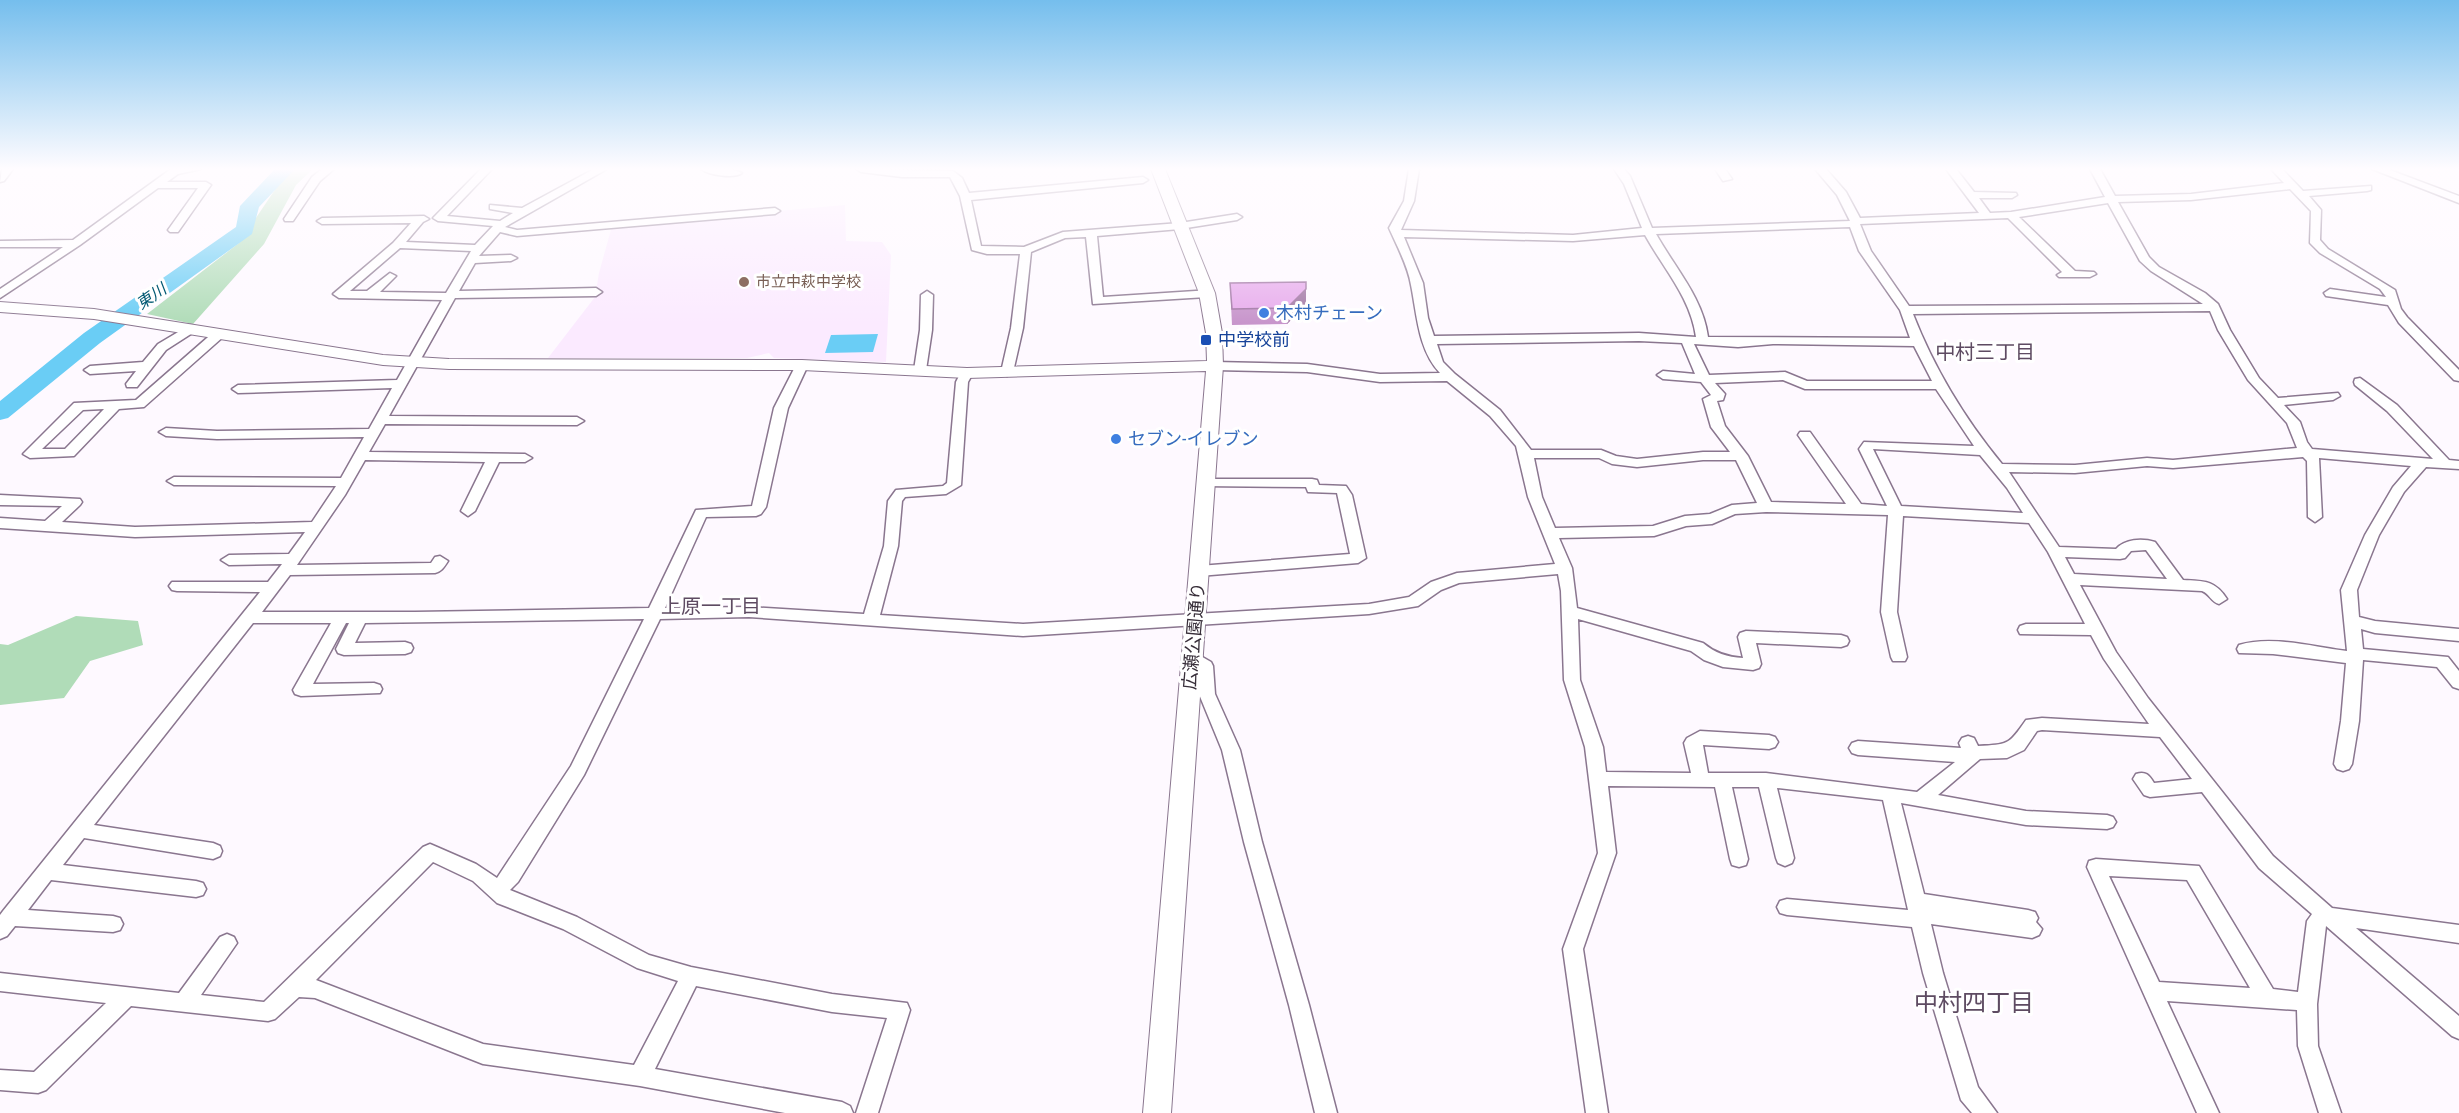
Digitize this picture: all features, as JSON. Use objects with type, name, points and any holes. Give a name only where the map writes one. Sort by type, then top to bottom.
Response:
[{"type":"street","points":[[0,294],[107,221]]},
{"type":"street","points":[[174,230],[180,221]]},
{"type":"street","points":[[418,221],[397,245],[339,294],[450,296],[596,292]]},
{"type":"street","points":[[460,221],[499,226],[517,233],[658,221]]},
{"type":"street","points":[[5,923],[290,565],[346,482],[470,260],[499,226],[508,221]]},
{"type":"street","points":[[971,221],[975,248],[987,251],[1026,250],[1063,235],[1180,226],[1212,221]]},
{"type":"street","name":"広瀬公園通り","points":[[1157,1113],[1215,366],[1215,333],[1207,293],[1177,221]]},
{"type":"street","points":[[1399,221],[1395,228],[1396,233],[1417,283],[1422,318],[1437,363],[1449,377],[1495,413],[1522,445],[1535,496],[1564,568],[1569,591],[1572,680],[1594,747],[1607,853],[1603,868],[1577,927],[1573,949],[1598,1113]]},
{"type":"street","points":[[1644,221],[1691,304],[1702,332],[1702,339]]},
{"type":"street","points":[[1396,233],[1573,238],[1648,231],[1883,221]]},
{"type":"street","points":[[2018,221],[2042,240],[2066,275],[2090,274]]},
{"type":"street","points":[[2124,221],[2145,259],[2155,269],[2201,296],[2214,307],[2232,344],[2254,380],[2293,422],[2300,443],[2314,461],[2315,517]]},
{"type":"street","points":[[2315,221],[2314,241],[2324,251],[2391,293],[2393,302],[2403,320],[2459,377]]},
{"type":"street","points":[[1855,222],[1865,251],[1906,310],[1918,342],[1940,385],[2055,552],[2096,629],[2129,684],[2266,862],[2459,1029]]},
{"type":"street","points":[[1091,233],[1097,301],[1207,293]]},
{"type":"street","points":[[0,244],[76,243]]},
{"type":"street","points":[[397,245],[478,248]]},
{"type":"street","points":[[1007,372],[1017,328],[1026,250]]},
{"type":"street","points":[[470,260],[511,258]]},
{"type":"street","points":[[370,295],[390,276]]},
{"type":"street","points":[[2330,293],[2393,302]]},
{"type":"street","points":[[920,370],[926,330],[927,295]]},
{"type":"street","points":[[0,307],[94,314],[413,362],[802,365],[967,373],[1215,366],[1307,368],[1380,378],[1449,377]]},
{"type":"street","points":[[1906,310],[2214,307]]},
{"type":"street","points":[[132,384],[162,347],[190,329]]},
{"type":"street","points":[[116,405],[69,453],[30,454],[79,406],[116,405],[139,405],[219,334]]},
{"type":"street","points":[[1430,340],[1686,338],[1738,343],[1773,340],[1918,342]]},
{"type":"street","points":[[1686,338],[1693,362],[1704,380],[1718,394],[1718,397],[1710,399],[1718,427],[1740,456],[1766,507]]},
{"type":"street","points":[[499,890],[511,876],[578,770],[655,614],[701,513],[756,511],[759,507],[781,408],[802,365]]},
{"type":"street","points":[[90,370],[147,366]]},
{"type":"street","points":[[871,618],[891,546],[895,501],[901,493],[946,490],[954,485],[962,382],[967,373]]},
{"type":"street","points":[[1664,375],[1704,380],[1785,376],[1805,386],[1940,385]]},
{"type":"street","points":[[2360,382],[2382,394],[2417,434],[2452,465]]},
{"type":"street","points":[[238,389],[401,384]]},
{"type":"street","points":[[2273,402],[2333,396]]},
{"type":"street","points":[[166,432],[217,435],[377,426],[577,421]]},
{"type":"street","points":[[2417,434],[2431,435]]},
{"type":"street","points":[[1805,435],[1838,479],[1856,508]]},
{"type":"street","points":[[1899,657],[1889,612],[1896,510],[1866,449],[1869,445],[1984,451]]},
{"type":"street","points":[[1998,468],[2074,469],[2308,453],[2452,465]]},
{"type":"street","points":[[1525,454],[1601,454],[1609,460],[1624,463],[1705,456],[1740,456]]},
{"type":"street","points":[[360,456],[525,458]]},
{"type":"street","points":[[468,511],[494,458]]},
{"type":"street","points":[[2343,764],[2350,721],[2355,656],[2349,590],[2372,535],[2398,490],[2422,463]]},
{"type":"street","points":[[174,481],[346,482]]},
{"type":"street","points":[[1199,571],[1358,558],[1345,495],[1341,489],[1313,489],[1312,483],[1296,482],[1206,483]]},
{"type":"street","points":[[0,500],[75,502],[50,526]]},
{"type":"street","points":[[1549,533],[1654,531],[1685,521],[1712,519],[1732,510],[1766,507],[1856,508],[2031,518]]},
{"type":"street","points":[[0,523],[135,532],[316,527]]},
{"type":"street","points":[[2055,552],[2120,554],[2127,546],[2150,545],[2179,585]]},
{"type":"street","points":[[229,560],[290,565],[435,568],[440,561]]},
{"type":"street","points":[[250,616],[360,617],[749,612],[871,618],[1023,630],[1369,609],[1413,602],[1436,586],[1456,578],[1564,568]]},
{"type":"street","points":[[2069,579],[2211,589],[2219,599]]},
{"type":"street","points":[[177,586],[273,587]]},
{"type":"street","points":[[1570,610],[1697,647],[1708,657],[1726,663],[1754,664],[1746,637],[1841,641]]},
{"type":"street","points":[[342,617],[301,690],[374,689]]},
{"type":"street","points":[[360,617],[344,649],[405,648]]},
{"type":"street","points":[[2353,621],[2375,627],[2459,635]]},
{"type":"street","points":[[2026,630],[2096,629]]},
{"type":"street","points":[[2246,649],[2273,648],[2442,661],[2456,676]]},
{"type":"street","points":[[1192,657],[1205,666],[1207,694],[1231,750],[1253,842],[1299,1005],[1326,1113]]},
{"type":"street","points":[[1858,748],[2007,751],[2018,745],[2032,725],[2042,724],[2165,731]]},
{"type":"street","points":[[1701,780],[1693,743],[1700,738],[1769,742]]},
{"type":"street","points":[[1920,799],[1971,749]]},
{"type":"street","points":[[1598,779],[1766,780],[1890,794],[2026,818],[2107,822]]},
{"type":"street","points":[[2142,779],[2150,790],[2206,785]]},
{"type":"street","points":[[1722,780],[1739,859]]},
{"type":"street","points":[[1766,780],[1785,858]]},
{"type":"street","points":[[1890,794],[1933,973],[1969,1093],[1986,1113]]},
{"type":"street","points":[[78,831],[213,851]]},
{"type":"street","points":[[0,982],[268,1012],[295,988],[430,852],[464,867],[499,890],[504,897],[570,923],[644,962],[691,976],[832,1003],[900,1010],[867,1113]]},
{"type":"street","points":[[2208,1113],[2096,867],[2192,872],[2267,998]]},
{"type":"street","points":[[46,871],[196,889]]},
{"type":"street","points":[[1787,907],[1918,911],[2030,924]]},
{"type":"street","points":[[2330,1113],[2308,1047],[2307,1004],[2317,921],[2325,915],[2459,934]]},
{"type":"street","points":[[5,923],[113,924]]},
{"type":"street","points":[[184,1003],[226,943]]},
{"type":"street","points":[[640,1076],[691,976]]},
{"type":"street","points":[[295,988],[315,989],[483,1054],[640,1076],[843,1113]]},
{"type":"street","points":[[2152,991],[2296,1000],[2307,1004]]},
{"type":"street","points":[[0,1080],[38,1083],[127,996]]},
{"type":"shaded area","name":"市立中萩中学校","points":[[668,221],[845,221],[846,241],[882,242],[891,255],[886,362],[774,358],[769,353],[747,358],[548,358],[595,297],[612,226]]},
{"type":"green space","points":[[254,221],[277,221],[264,244],[193,324],[147,314],[239,243]]},
{"type":"green space","points":[[76,616],[138,621],[143,645],[90,661],[64,698],[0,705],[0,644],[8,645]]},
{"type":"water","points":[[878,334],[873,352],[825,353],[831,335]]},
{"type":"building","points":[[1306,282],[1306,289],[1287,308],[1232,309],[1230,283]]},
{"type":"waterway","name":"東川","points":[[0,413],[92,338],[245,230],[247,221]]},
{"type":"place","name":"市立中萩中学校","points":[[744,282]]},
{"type":"place","name":"木村チェーン","points":[[1264,313]]},
{"type":"place","name":"中学校前","points":[[1206,340]]},
{"type":"place","name":"セブン-イレブン","points":[[1116,439]]},
{"type":"district","name":"中村三丁目","points":[[1985,352]]},
{"type":"district","name":"上原一丁目","points":[[711,606]]},
{"type":"district","name":"中村四丁目","points":[[1974,1003]]}]
